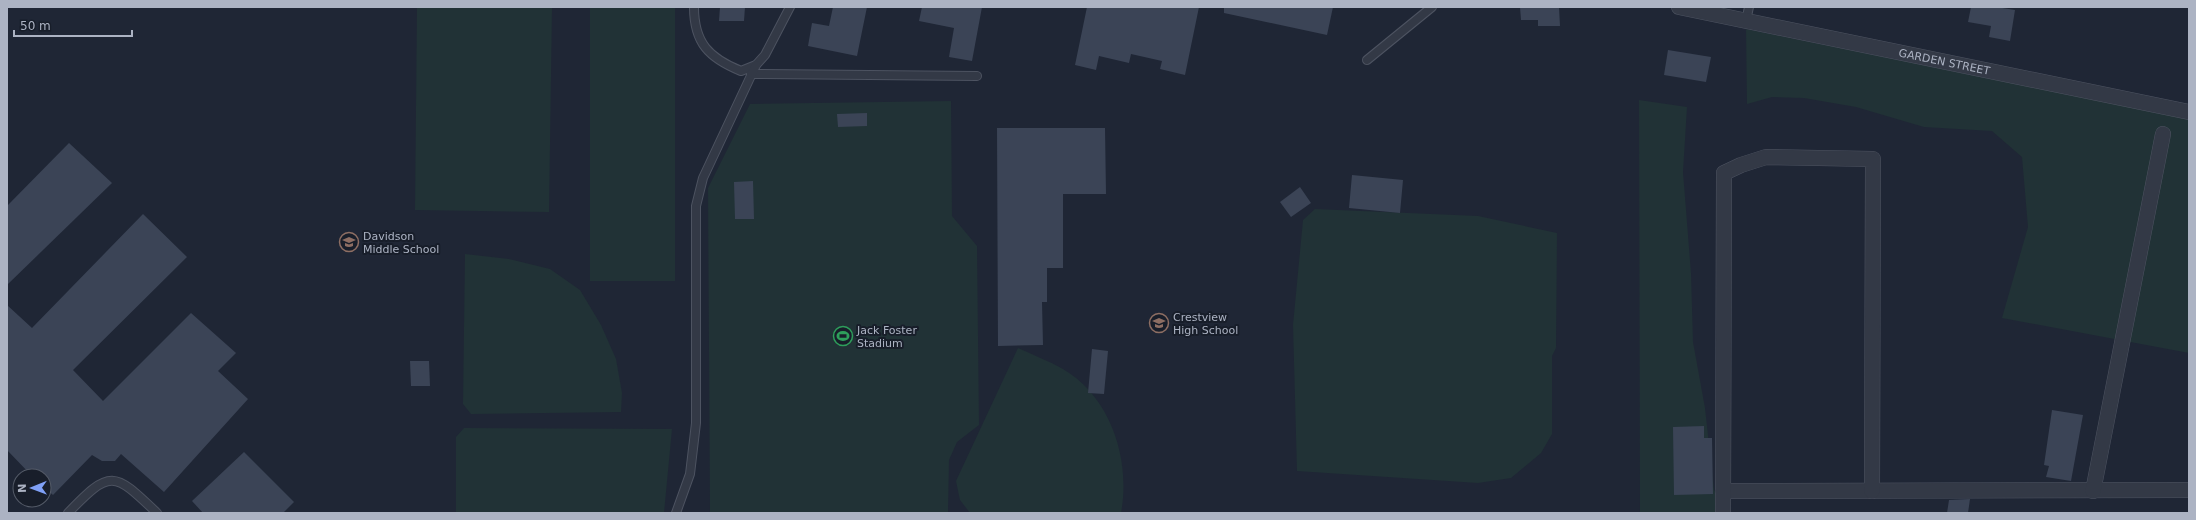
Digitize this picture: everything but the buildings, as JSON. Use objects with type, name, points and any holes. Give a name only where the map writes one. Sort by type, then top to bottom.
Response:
[{"type":"street","name":"GARDEN STREET","points":[[1679,7],[1701,12],[1748,14],[2189,112]]},
{"type":"street","points":[[2093,491],[2163,134]]},
{"type":"street","points":[[1723,513],[1724,173],[1741,165],[1766,157],[1872,159],[1872,491]]},
{"type":"street","points":[[1723,491],[2189,490]]},
{"type":"lane","points":[[694,7],[696,28],[704,47],[721,63],[741,71],[756,65]]},
{"type":"lane","points":[[676,513],[690,474],[696,423],[696,206],[703,178],[756,65],[765,55],[790,7]]},
{"type":"lane","points":[[1367,60],[1432,7]]},
{"type":"lane","points":[[752,74],[976,76]]},
{"type":"lane","points":[[68,513],[101,481],[111,481],[123,483],[157,513]]},
{"type":"shaded area","points":[[417,7],[552,7],[549,212],[415,210]]},
{"type":"shaded area","points":[[590,7],[675,7],[675,281],[590,281]]},
{"type":"shaded area","points":[[1746,29],[2189,119],[2189,353],[2002,318],[2028,227],[2022,157],[1992,131],[1924,127],[1856,107],[1804,98],[1772,97],[1747,104]]},
{"type":"shaded area","points":[[1639,100],[1687,107],[1683,172],[1691,273],[1693,342],[1705,408],[1714,490],[1732,513],[1640,513]]},
{"type":"shaded area","name":"Jack Foster Stadium","points":[[951,101],[952,216],[977,246],[979,425],[957,442],[949,460],[948,513],[710,513],[708,188],[750,104]]},
{"type":"shaded area","points":[[1315,209],[1478,216],[1557,233],[1556,348],[1552,356],[1552,434],[1541,453],[1511,478],[1478,483],[1297,471],[1293,325],[1303,220]]},
{"type":"shaded area","points":[[465,254],[509,259],[550,269],[580,290],[601,325],[616,359],[622,393],[621,412],[471,414],[463,404]]},
{"type":"shaded area","points":[[1018,348],[1058,366],[1080,381],[1094,396],[1105,413],[1114,432],[1120,452],[1123,472],[1121,513],[970,513],[960,500],[956,481]]},
{"type":"shaded area","points":[[464,428],[672,429],[664,513],[456,513],[456,437]]},
{"type":"place","name":"Davidson Middle School","points":[[349,242]]},
{"type":"place","name":"Crestview High School","points":[[1159,323]]},
{"type":"place","name":"Jack Foster Stadium","points":[[843,336]]}]
